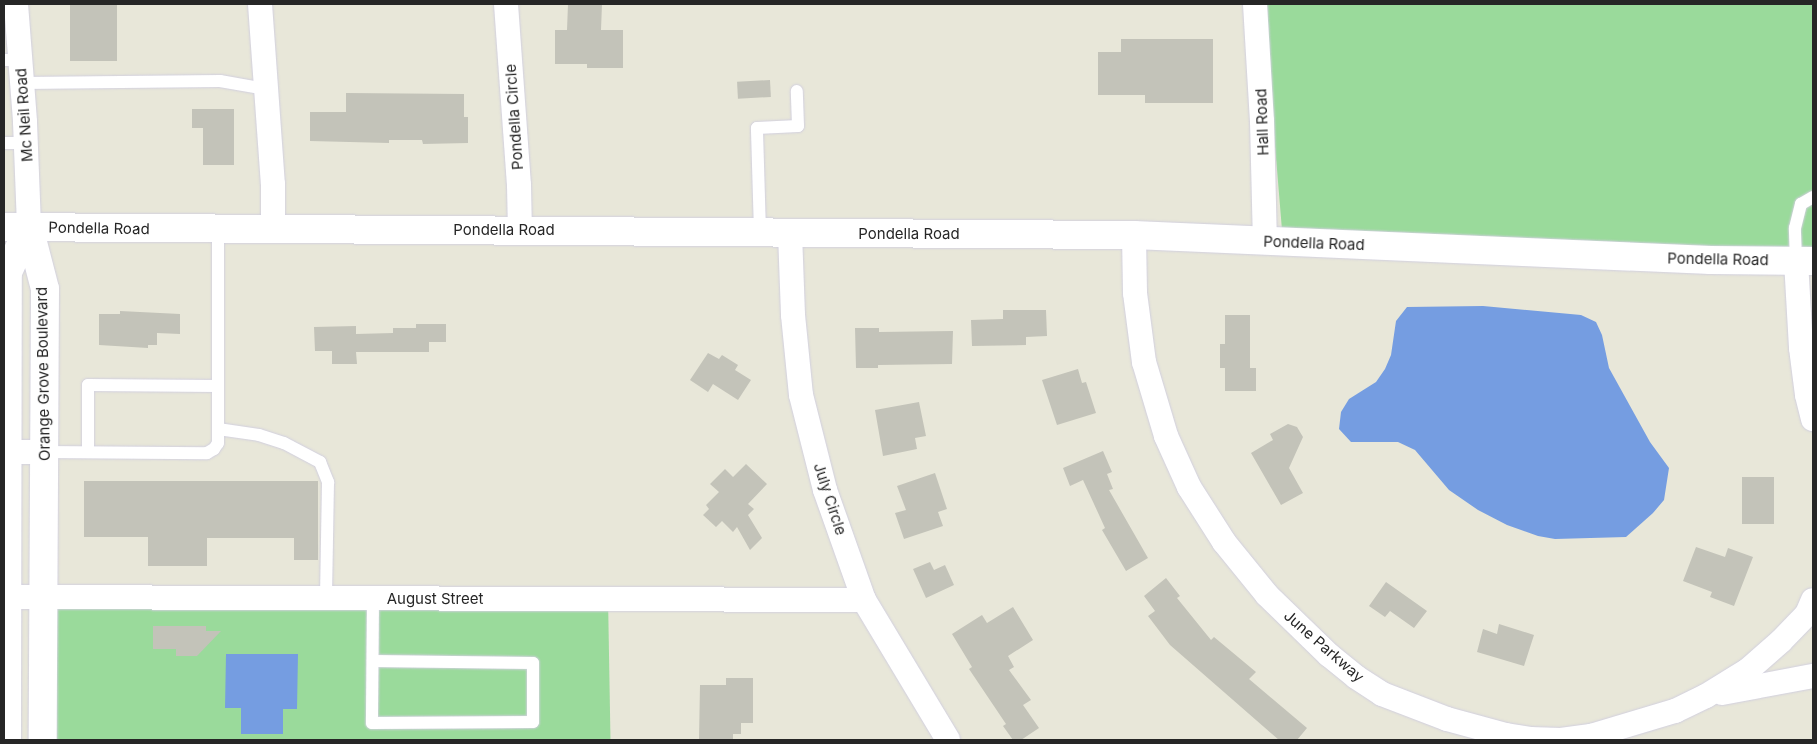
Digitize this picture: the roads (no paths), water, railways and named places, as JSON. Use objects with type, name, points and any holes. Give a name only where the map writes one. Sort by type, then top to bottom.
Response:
[{"type":"main road","name":"Pondella Road","points":[[16,227],[1134,236],[1710,260],[1805,261]]},
{"type":"main road","points":[[6,740],[8,272],[16,227]]},
{"type":"main road","name":"Orange Grove Boulevard","points":[[16,227],[45,289],[43,740]]},
{"type":"street","name":"Mc Neil Road","points":[[16,4],[16,227]]},
{"type":"street","points":[[260,4],[273,229]]},
{"type":"street","name":"Pondella Circle","points":[[506,4],[519,185],[520,231]]},
{"type":"street","name":"Hall Road","points":[[1255,4],[1262,121],[1265,241]]},
{"type":"street","name":"July Circle","points":[[790,233],[793,315],[801,395],[826,490],[864,600],[948,740]]},
{"type":"street","name":"June Parkway","points":[[1134,236],[1135,293],[1144,362],[1166,436],[1189,487],[1224,542],[1267,596],[1329,655],[1356,677],[1382,694],[1430,714],[1476,728],[1530,739],[1561,740],[1591,736],[1666,714],[1706,696],[1748,670],[1811,616]]},
{"type":"street","points":[[1805,261],[1801,348],[1807,395],[1813,419]]},
{"type":"street","points":[[7,435],[44,452]]},
{"type":"street","name":"August Street","points":[[7,597],[864,600]]},
{"type":"street","points":[[1706,696],[1813,676]]},
{"type":"lane","points":[[15,68],[220,81],[266,89]]},
{"type":"lane","points":[[760,232],[757,128],[798,126],[797,91]]},
{"type":"lane","points":[[1805,261],[1794,228],[1801,204],[1813,197]]},
{"type":"lane","points":[[44,452],[207,452],[214,450],[218,443],[218,229]]},
{"type":"lane","points":[[88,452],[88,385],[218,386]]},
{"type":"lane","points":[[218,429],[258,435],[284,443],[320,462],[328,482],[326,599]]},
{"type":"lane","points":[[373,599],[372,722],[533,722],[534,663],[373,661]]},
{"type":"water","points":[[1483,306],[1581,315],[1596,322],[1602,335],[1609,368],[1650,442],[1669,468],[1664,500],[1653,513],[1626,537],[1555,539],[1538,536],[1507,525],[1478,510],[1449,490],[1415,450],[1398,442],[1351,442],[1339,429],[1341,412],[1349,399],[1376,382],[1385,369],[1391,355],[1396,321],[1407,307]]},
{"type":"water","points":[[226,654],[298,654],[297,709],[283,709],[283,734],[241,734],[241,708],[225,708]]}]
